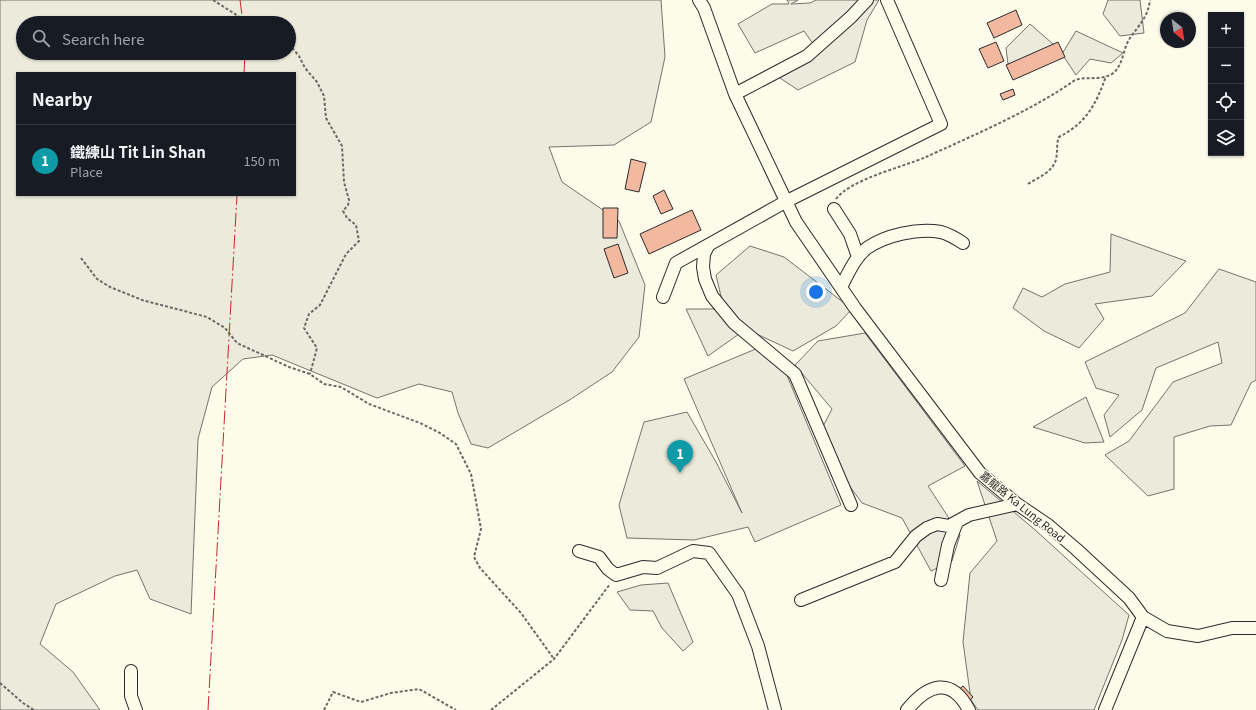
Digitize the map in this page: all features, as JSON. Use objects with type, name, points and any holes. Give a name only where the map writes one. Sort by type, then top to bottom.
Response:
[{"type":"street","name":"嘉龍路 Ka Lung Road","points":[[699,0],[704,8],[735,94],[785,202],[802,230],[841,287],[980,473],[1017,504],[1048,525],[1076,549],[1129,598],[1143,617],[1167,631],[1198,636],[1232,628],[1256,628]]},
{"type":"street","points":[[735,94],[807,56],[851,17],[867,0]]},
{"type":"street","points":[[663,297],[676,263],[785,202],[941,124],[887,0]]},
{"type":"street","points":[[834,208],[850,234],[858,257]]},
{"type":"street","points":[[841,287],[858,257],[866,248],[889,238],[915,232],[942,232],[963,242]]},
{"type":"street","points":[[708,246],[704,254],[703,267],[705,280],[712,296],[734,323],[795,374],[851,505]]},
{"type":"street","points":[[801,600],[895,562],[916,536],[927,528],[937,524],[949,526],[969,515],[1017,504]]},
{"type":"street","points":[[941,580],[948,545],[957,522]]},
{"type":"street","points":[[579,551],[599,558],[608,569],[616,575],[643,567],[657,568],[693,551],[709,553],[738,594],[758,646],[775,710]]},
{"type":"street","points":[[1105,710],[1143,617]]},
{"type":"street","points":[[131,671],[131,696],[136,710]]},
{"type":"street","points":[[907,710],[918,697],[927,690],[938,687],[950,689],[963,698],[969,710]]},
{"type":"path","points":[[213,0],[238,16]]},
{"type":"path","points":[[834,208],[835,200],[841,193],[852,186],[925,157],[968,137],[1038,102],[1075,80],[1081,78],[1096,79],[1106,76],[1116,70],[1130,38],[1144,20],[1150,0]]},
{"type":"path","points":[[296,52],[305,68],[317,82],[324,96],[326,118],[342,146],[344,182],[349,200],[348,205],[343,211],[347,218],[356,225],[359,241],[346,254],[320,305],[309,314],[304,328],[317,348],[310,374]]},
{"type":"path","points":[[1028,184],[1052,169],[1056,158],[1056,144],[1059,137],[1077,127],[1081,123],[1095,103],[1106,76]]},
{"type":"path","points":[[81,258],[97,279],[110,287],[142,300],[207,317],[225,328],[237,343],[289,367],[310,374],[324,384],[341,387],[369,404],[440,433],[456,444],[471,474],[481,529],[474,557],[480,568],[521,613],[554,659]]},
{"type":"path","points":[[491,710],[554,659],[616,575]]},
{"type":"path","points":[[0,684],[34,710]]},
{"type":"path","points":[[324,710],[333,692],[361,702],[391,693],[419,689],[456,710]]},
{"type":"shaded area","points":[[0,0],[661,0],[665,57],[651,122],[614,145],[549,147],[562,182],[619,221],[645,285],[639,337],[612,372],[571,399],[488,448],[471,444],[458,413],[452,392],[419,384],[377,398],[272,355],[243,359],[212,387],[198,439],[191,614],[150,599],[137,570],[115,576],[56,604],[40,644],[73,672],[100,710],[0,710]]},
{"type":"shaded area","points":[[787,0],[798,0],[791,4],[810,3],[816,0],[879,0],[867,20],[855,62],[798,90],[777,76],[818,51],[804,31],[755,53],[738,24],[772,4],[789,4]]},
{"type":"shaded area","points":[[1108,0],[1140,0],[1144,33],[1120,36],[1103,14]]},
{"type":"shaded area","points":[[1030,24],[1053,44],[1032,67],[1008,64],[1006,48]]},
{"type":"shaded area","points":[[1076,31],[1123,53],[1111,63],[1090,59],[1076,75],[1062,54]]},
{"type":"shaded area","points":[[1111,234],[1186,261],[1152,296],[1095,304],[1104,319],[1079,348],[1044,331],[1013,308],[1023,288],[1042,297],[1065,284],[1110,272]]},
{"type":"shaded area","points":[[750,246],[784,257],[852,309],[836,326],[793,351],[746,329],[708,356],[686,309],[724,309],[716,275]]},
{"type":"shaded area","points":[[1219,269],[1256,282],[1256,380],[1251,383],[1231,425],[1210,426],[1174,437],[1174,489],[1148,496],[1105,455],[1129,441],[1173,382],[1222,363],[1218,342],[1156,368],[1142,410],[1110,437],[1104,415],[1119,395],[1096,388],[1085,362],[1185,313]]},
{"type":"shaded area","points":[[865,333],[965,466],[928,486],[960,535],[952,561],[931,571],[902,518],[862,503],[840,473],[818,436],[832,409],[795,365],[818,341]]},
{"type":"shaded area","points":[[758,348],[786,373],[841,505],[755,542],[748,527],[694,540],[627,538],[619,505],[644,422],[687,412],[716,462],[742,513],[684,379]]},
{"type":"shaded area","points":[[1086,397],[1104,442],[1085,443],[1033,427]]},
{"type":"shaded area","points":[[977,481],[1034,529],[1129,615],[1122,640],[1094,710],[978,710],[971,700],[963,642],[970,573],[997,541]]},
{"type":"shaded area","points":[[668,583],[693,642],[683,651],[662,628],[653,611],[630,610],[617,592],[641,585]]},
{"type":"building","points":[[1016,10],[1022,25],[994,38],[987,23]]},
{"type":"building","points":[[996,42],[1004,61],[988,68],[979,49]]},
{"type":"building","points":[[1058,42],[1065,57],[1013,80],[1006,65]]},
{"type":"building","points":[[1013,89],[1015,95],[1003,100],[1000,94]]},
{"type":"building","points":[[631,159],[646,163],[639,192],[625,189]]},
{"type":"building","points":[[664,190],[673,209],[661,214],[653,196]]},
{"type":"building","points":[[603,208],[618,208],[617,238],[603,238]]},
{"type":"building","points":[[692,210],[701,230],[649,254],[640,234]]},
{"type":"building","points":[[618,244],[628,273],[614,278],[604,249]]},
{"type":"building","points":[[963,686],[973,697],[969,701],[958,690]]},
{"type":"power","points":[[240,0],[242,16]]},
{"type":"power","points":[[244,72],[245,60]]},
{"type":"power","points":[[208,710],[237,196]]},
{"type":"place","name":"鐵練山 Tit Lin Shan","points":[[680,473]]}]
